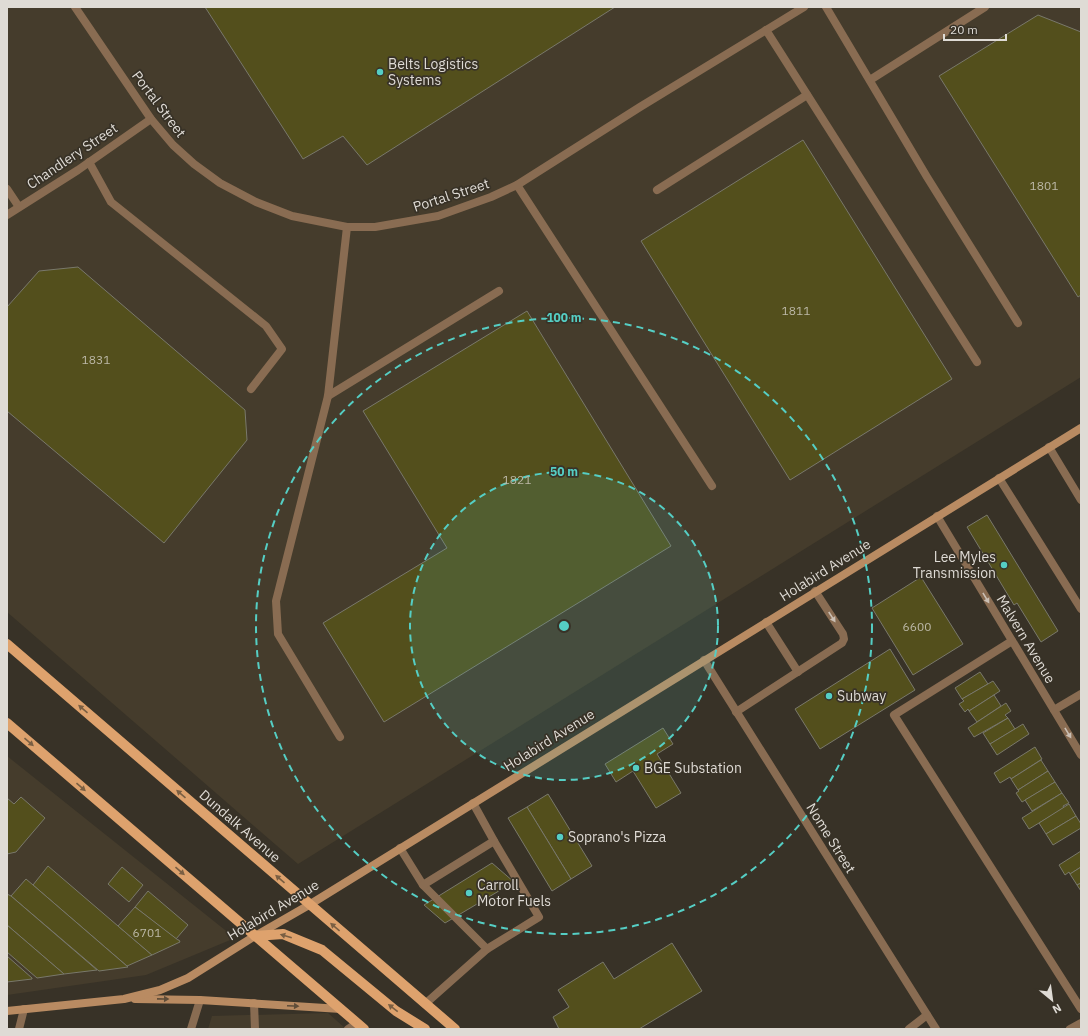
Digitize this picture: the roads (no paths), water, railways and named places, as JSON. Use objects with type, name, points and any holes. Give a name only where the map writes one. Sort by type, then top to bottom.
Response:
[{"type":"main road","name":"Holabird Avenue","points":[[7,1011],[124,998],[160,990],[188,978],[255,936],[309,905],[1081,428]]},
{"type":"main road","name":"Dundalk Avenue","points":[[7,644],[455,1029]]},
{"type":"main road","points":[[7,723],[361,1026]]},
{"type":"main road","points":[[255,936],[283,934],[322,950],[396,1011],[425,1029]]},
{"type":"main road","points":[[124,998],[200,1000],[341,1009]]},
{"type":"street","name":"Portal Street","points":[[75,7],[151,119],[174,145],[194,164],[220,183],[256,202],[292,216],[347,227],[375,227],[438,216],[491,197],[517,185],[766,30],[794,10],[804,7]]},
{"type":"street","points":[[826,7],[1018,323]]},
{"type":"street","points":[[870,80],[985,7]]},
{"type":"street","points":[[766,30],[977,362]]},
{"type":"street","points":[[657,190],[807,94]]},
{"type":"street","name":"Chandlery Street","points":[[7,214],[89,162],[151,119]]},
{"type":"street","points":[[89,162],[110,202],[266,326],[282,349],[251,389]]},
{"type":"street","points":[[517,185],[712,486]]},
{"type":"street","points":[[7,189],[19,207]]},
{"type":"street","points":[[340,737],[278,634],[276,602],[328,396],[347,227]]},
{"type":"street","points":[[328,396],[499,291]]},
{"type":"street","points":[[1049,447],[1081,500]]},
{"type":"street","points":[[999,478],[1081,609]]},
{"type":"street","name":"Malvern Avenue","points":[[937,516],[1081,755]]},
{"type":"street","points":[[736,712],[842,644],[844,639],[843,634],[816,591]]},
{"type":"street","points":[[766,622],[798,672]]},
{"type":"street","points":[[1012,641],[894,715],[1081,1009]]},
{"type":"street","name":"Nome Street","points":[[704,660],[936,1029]]},
{"type":"street","points":[[1054,710],[1081,694]]},
{"type":"street","points":[[425,1004],[487,949],[539,917],[473,803]]},
{"type":"street","points":[[423,885],[494,841]]},
{"type":"street","points":[[400,848],[423,885],[487,949]]},
{"type":"street","points":[[191,1029],[200,1000]]},
{"type":"street","points":[[254,1003],[255,1029]]},
{"type":"street","points":[[19,1029],[24,1009]]},
{"type":"street","points":[[909,1029],[927,1015]]},
{"type":"street","points":[[1070,1029],[1081,1023]]},
{"type":"street","points":[[348,1029],[361,1026]]},
{"type":"place","name":"Belts Logistics Systems","points":[[380,72]]},
{"type":"place","name":"Lee Myles Transmission","points":[[1004,565]]},
{"type":"place","name":"Subway","points":[[829,696]]},
{"type":"place","name":"BGE Substation","points":[[636,768]]},
{"type":"place","name":"Soprano's Pizza","points":[[560,837]]},
{"type":"place","name":"Carroll Motor Fuels","points":[[469,893]]}]
